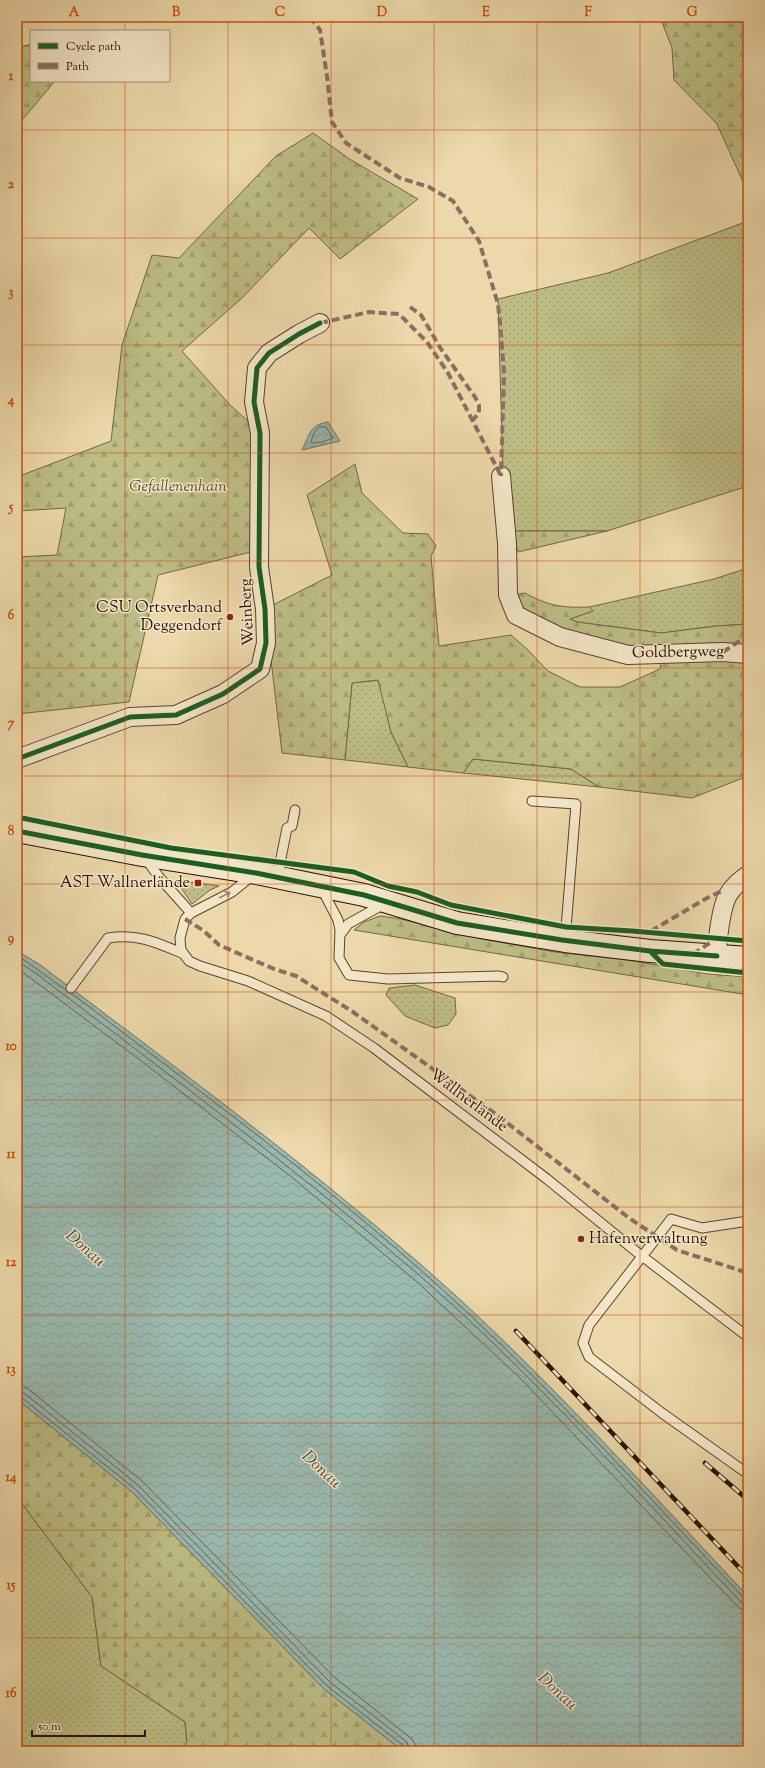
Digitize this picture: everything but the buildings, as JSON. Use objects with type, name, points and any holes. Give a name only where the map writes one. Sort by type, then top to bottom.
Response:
[{"type":"main road","points":[[17,831],[256,873],[364,895],[456,923],[565,941],[748,958]]},
{"type":"street","name":"Weinberg","points":[[17,759],[130,717],[176,715],[223,694],[260,669],[266,643],[265,610],[259,567],[260,433],[254,402],[257,368],[269,353],[320,323]]},
{"type":"street","name":"Goldbergweg","points":[[501,476],[507,543],[508,595],[516,615],[560,637],[628,655],[723,652],[748,654]]},
{"type":"street","points":[[717,956],[717,938],[728,895],[737,883],[748,875]]},
{"type":"lane","points":[[532,800],[576,804],[565,941]]},
{"type":"lane","points":[[277,878],[288,828],[292,826],[295,810]]},
{"type":"lane","points":[[142,854],[159,877],[191,913]]},
{"type":"lane","points":[[184,954],[181,950],[180,938],[185,919],[191,913],[232,892],[256,873]]},
{"type":"lane","points":[[325,887],[326,897],[338,920],[340,935],[338,958],[349,975],[388,979],[503,977]]},
{"type":"lane","points":[[340,935],[348,924],[372,912],[387,902]]},
{"type":"lane","name":"Wallnerlände","points":[[71,988],[108,938],[122,936],[146,938],[184,954],[189,961],[200,966],[248,981],[326,1016],[374,1048],[547,1179],[643,1256],[748,1337]]},
{"type":"lane","points":[[748,1221],[702,1228],[671,1219],[589,1325],[583,1343],[589,1357],[662,1413],[748,1474]]},
{"type":"green space","points":[[660,17],[748,17],[748,193],[717,124],[674,80],[672,48]]},
{"type":"green space","points":[[30,44],[30,82],[54,82],[17,126],[17,48]]},
{"type":"green space","name":"Gefallenenhain","points":[[313,133],[351,160],[418,199],[340,259],[309,228],[243,297],[182,351],[230,405],[260,432],[259,550],[158,575],[129,702],[17,714],[17,557],[57,555],[66,508],[17,511],[17,477],[111,441],[122,345],[152,255],[179,258],[276,156]]},
{"type":"green space","points":[[748,221],[748,486],[607,531],[513,531],[503,476],[498,299],[608,273]]},
{"type":"green space","points":[[355,464],[362,493],[403,533],[428,534],[436,546],[431,556],[439,646],[511,635],[548,671],[580,687],[620,687],[660,669],[662,653],[628,654],[516,614],[511,595],[525,593],[541,601],[556,605],[589,607],[593,611],[570,619],[577,622],[661,633],[716,626],[748,624],[748,776],[692,798],[599,787],[571,769],[473,759],[463,773],[408,767],[391,732],[378,680],[352,683],[345,760],[282,753],[265,609],[332,575],[307,495]]},
{"type":"green space","points":[[513,531],[607,531],[518,552]]},
{"type":"green space","points":[[748,568],[748,624],[716,626],[661,633],[577,622],[570,619],[592,611],[589,607],[714,579]]},
{"type":"green space","points":[[379,680],[391,732],[408,767],[345,760],[352,683]]},
{"type":"green space","points":[[473,759],[571,769],[599,787],[463,773]]},
{"type":"green space","points":[[176,880],[219,886],[210,890],[192,904]]},
{"type":"green space","points":[[380,916],[401,919],[482,939],[555,952],[628,960],[707,974],[748,977],[748,995],[354,930],[364,922]]},
{"type":"green space","points":[[415,985],[455,998],[456,1014],[448,1025],[435,1028],[405,1016],[386,995],[389,988]]},
{"type":"green space","points":[[17,1399],[132,1492],[324,1689],[403,1751],[177,1751],[187,1742],[185,1722],[101,1666],[92,1597],[17,1497]]},
{"type":"green space","points":[[17,1497],[92,1597],[101,1666],[185,1722],[187,1743],[177,1751],[17,1751]]},
{"type":"water","points":[[328,422],[340,441],[302,450],[314,428],[322,423]]},
{"type":"water","name":"Donau","points":[[17,951],[39,964],[236,1113],[332,1190],[426,1269],[469,1307],[551,1388],[748,1596],[748,1751],[403,1751],[324,1689],[132,1492],[17,1399]]},
{"type":"railway","points":[[516,1331],[748,1577]]},
{"type":"railway","points":[[705,1463],[748,1500]]},
{"type":"marked path","points":[[310,17],[320,30],[332,122],[346,143],[400,178],[429,187],[453,201],[479,241],[498,304],[501,334],[504,373],[501,476]]},
{"type":"marked path","points":[[410,307],[421,315],[441,349],[475,397],[479,405],[479,413],[472,421]]},
{"type":"marked path","points":[[320,323],[369,312],[399,314],[427,342],[448,373],[500,474]]},
{"type":"marked path","points":[[723,652],[738,642],[748,638]]},
{"type":"marked path","points":[[651,931],[707,898],[722,891]]},
{"type":"marked path","points":[[185,919],[204,931],[219,945],[274,969],[296,976],[353,1012],[497,1115],[629,1218],[677,1250],[748,1273]]},
{"type":"marked path","points":[[693,954],[716,939]]},
{"type":"cycle path","points":[[17,759],[130,717],[176,715],[223,694],[260,669],[266,643],[265,609],[259,567],[260,433],[254,402],[257,368],[269,353],[320,323]]},
{"type":"cycle path","points":[[17,817],[171,848],[354,872],[388,886],[417,892],[451,905],[566,927],[748,941]]},
{"type":"cycle path","points":[[17,831],[142,855],[256,873],[364,895],[457,923],[562,940],[650,951],[717,956]]},
{"type":"cycle path","points":[[650,951],[663,964],[748,973]]},
{"type":"place","name":"CSU Ortsverband Deggendorf","points":[[230,617]]},
{"type":"place","name":"AST Wallnerlände","points":[[198,883]]},
{"type":"place","name":"Hafenverwaltung","points":[[581,1239]]}]
